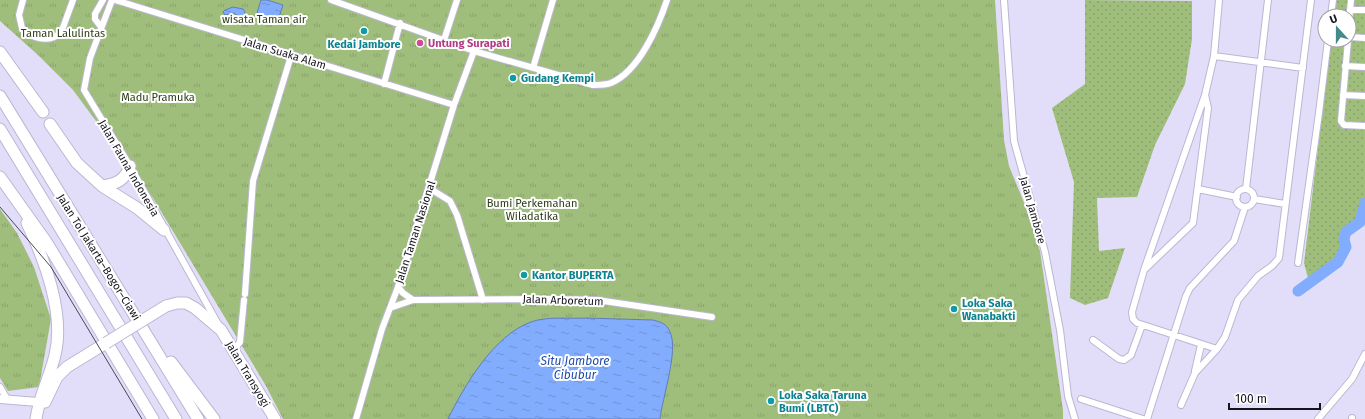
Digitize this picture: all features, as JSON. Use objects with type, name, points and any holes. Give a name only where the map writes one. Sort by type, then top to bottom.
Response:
[{"type":"highway","points":[[0,52],[43,112]]},
{"type":"highway","name":"Jalan Tol Jakarta–Bogor–Ciawi","points":[[0,96],[198,419]]},
{"type":"highway","points":[[50,124],[77,163],[102,186],[137,208],[164,230]]},
{"type":"highway","name":"Jalan Tol Jakarta–Bogor–Ciawi","points":[[0,129],[176,419]]},
{"type":"highway","points":[[102,186],[121,181],[126,175],[130,166]]},
{"type":"highway","points":[[0,177],[28,224],[39,251],[57,308],[58,342],[55,357],[38,402],[37,419]]},
{"type":"highway","points":[[0,177],[47,243],[153,419]]},
{"type":"highway","name":"Jalan Transyogi","points":[[37,419],[56,378],[67,367],[166,306],[177,302],[186,303],[195,308],[221,330],[275,419]]},
{"type":"highway","points":[[134,313],[214,419]]},
{"type":"street","points":[[23,0],[19,15],[22,28],[27,33],[43,39],[56,36],[60,33],[73,0]]},
{"type":"street","points":[[102,27],[95,20],[95,16],[104,0]]},
{"type":"street","name":"Jalan Fauna Indonesia","points":[[112,0],[90,58],[84,90],[130,166],[164,230],[221,330]]},
{"type":"street","name":"Jalan Suaka Alam","points":[[115,0],[291,56],[454,105]]},
{"type":"street","points":[[333,0],[347,3],[474,51],[593,85],[611,83],[635,64],[660,19],[667,0]]},
{"type":"street","points":[[444,40],[457,0]]},
{"type":"street","points":[[534,68],[553,0]]},
{"type":"street","name":"Jalan Jambore","points":[[1004,0],[1013,136],[1045,252],[1060,330],[1068,396],[1075,419]]},
{"type":"street","points":[[1217,349],[1142,326],[1134,321],[1132,312],[1144,270],[1205,95],[1214,56],[1219,0]]},
{"type":"street","points":[[1246,189],[1268,0]]},
{"type":"street","points":[[1195,373],[1217,349],[1225,337],[1238,300],[1258,276],[1272,266],[1279,258],[1311,0]]},
{"type":"street","points":[[384,84],[400,23]]},
{"type":"street","points":[[1298,263],[1327,48]]},
{"type":"street","points":[[1347,48],[1341,120],[1344,125],[1365,126]]},
{"type":"street","name":"Jalan Taman Nasional","points":[[355,417],[398,287],[454,105],[474,51]]},
{"type":"street","points":[[234,350],[240,342],[245,297],[253,181],[291,56]]},
{"type":"street","points":[[1214,56],[1303,68]]},
{"type":"street","points":[[1345,66],[1365,67]]},
{"type":"street","points":[[1144,270],[1193,223],[1208,108],[1205,95]]},
{"type":"street","points":[[1343,95],[1365,96]]},
{"type":"street","points":[[429,188],[450,201],[457,215],[483,300]]},
{"type":"street","points":[[1246,189],[1252,192],[1254,199],[1250,206],[1245,207],[1239,204],[1236,197],[1239,192],[1246,189]]},
{"type":"street","points":[[1198,190],[1236,197]]},
{"type":"street","points":[[1254,199],[1285,204]]},
{"type":"street","points":[[1147,419],[1172,335],[1190,288],[1234,241],[1245,207]]},
{"type":"street","points":[[398,287],[406,297],[413,300]]},
{"type":"street","name":"Jalan Arboretum","points":[[390,308],[413,300],[532,298],[597,300],[712,317]]},
{"type":"street","points":[[1094,340],[1119,359],[1124,360],[1131,355],[1142,326]]},
{"type":"street","points":[[1181,405],[1195,373],[1201,345]]},
{"type":"street","points":[[1318,419],[1352,379],[1365,354]]},
{"type":"street","points":[[0,387],[4,399],[38,402]]},
{"type":"street","points":[[1081,399],[1143,419]]},
{"type":"green space","name":"Bumi Perkemahan Wiladatika","points":[[0,0],[995,0],[1004,140],[1009,166],[1025,205],[1040,251],[1063,410],[1063,419],[283,419],[266,386],[153,198],[73,90],[38,55],[0,21]]},
{"type":"green space","points":[[1085,0],[1192,1],[1192,39],[1185,84],[1155,145],[1137,197],[1097,198],[1099,251],[1125,248],[1108,298],[1085,305],[1070,298],[1074,182],[1052,108],[1085,84]]},
{"type":"green space","points":[[1336,0],[1365,0],[1365,224],[1353,223],[1332,266],[1308,278],[1304,263],[1330,48],[1357,48],[1357,8],[1335,8]]},
{"type":"green space","points":[[0,209],[17,233],[34,267],[51,319],[39,387],[8,391],[0,378]]},
{"type":"water","points":[[261,0],[267,0],[283,5],[278,20],[257,13]]},
{"type":"water","points":[[233,7],[243,9],[245,12],[244,17],[241,18],[234,13],[225,15],[223,12],[225,10]]},
{"type":"water","name":"Situ Jambore Cibubur","points":[[586,318],[653,320],[667,327],[670,332],[673,350],[660,419],[448,419],[472,377],[482,363],[505,338],[517,329],[537,320]]},
{"type":"waterway","points":[[1298,291],[1338,262],[1346,247],[1344,239],[1346,232],[1360,222],[1365,203]]},
{"type":"tram line","points":[[0,207],[51,267],[142,419]]},
{"type":"place","name":"Kedai Jambore","points":[[364,31]]},
{"type":"place","name":"Untung Surapati","points":[[420,43]]},
{"type":"place","name":"Gudang Kempi","points":[[513,78]]},
{"type":"place","name":"Kantor BUPERTA","points":[[524,275]]},
{"type":"place","name":"Loka Saka Wanabakti","points":[[954,309]]},
{"type":"place","name":"Loka Saka Taruna Bumi (LBTC)","points":[[771,401]]},
{"type":"park label","name":"wisata Taman air","points":[[264,19]]},
{"type":"park label","name":"Taman Lalulintas","points":[[63,33]]},
{"type":"park label","name":"Madu Pramuka","points":[[158,97]]}]
